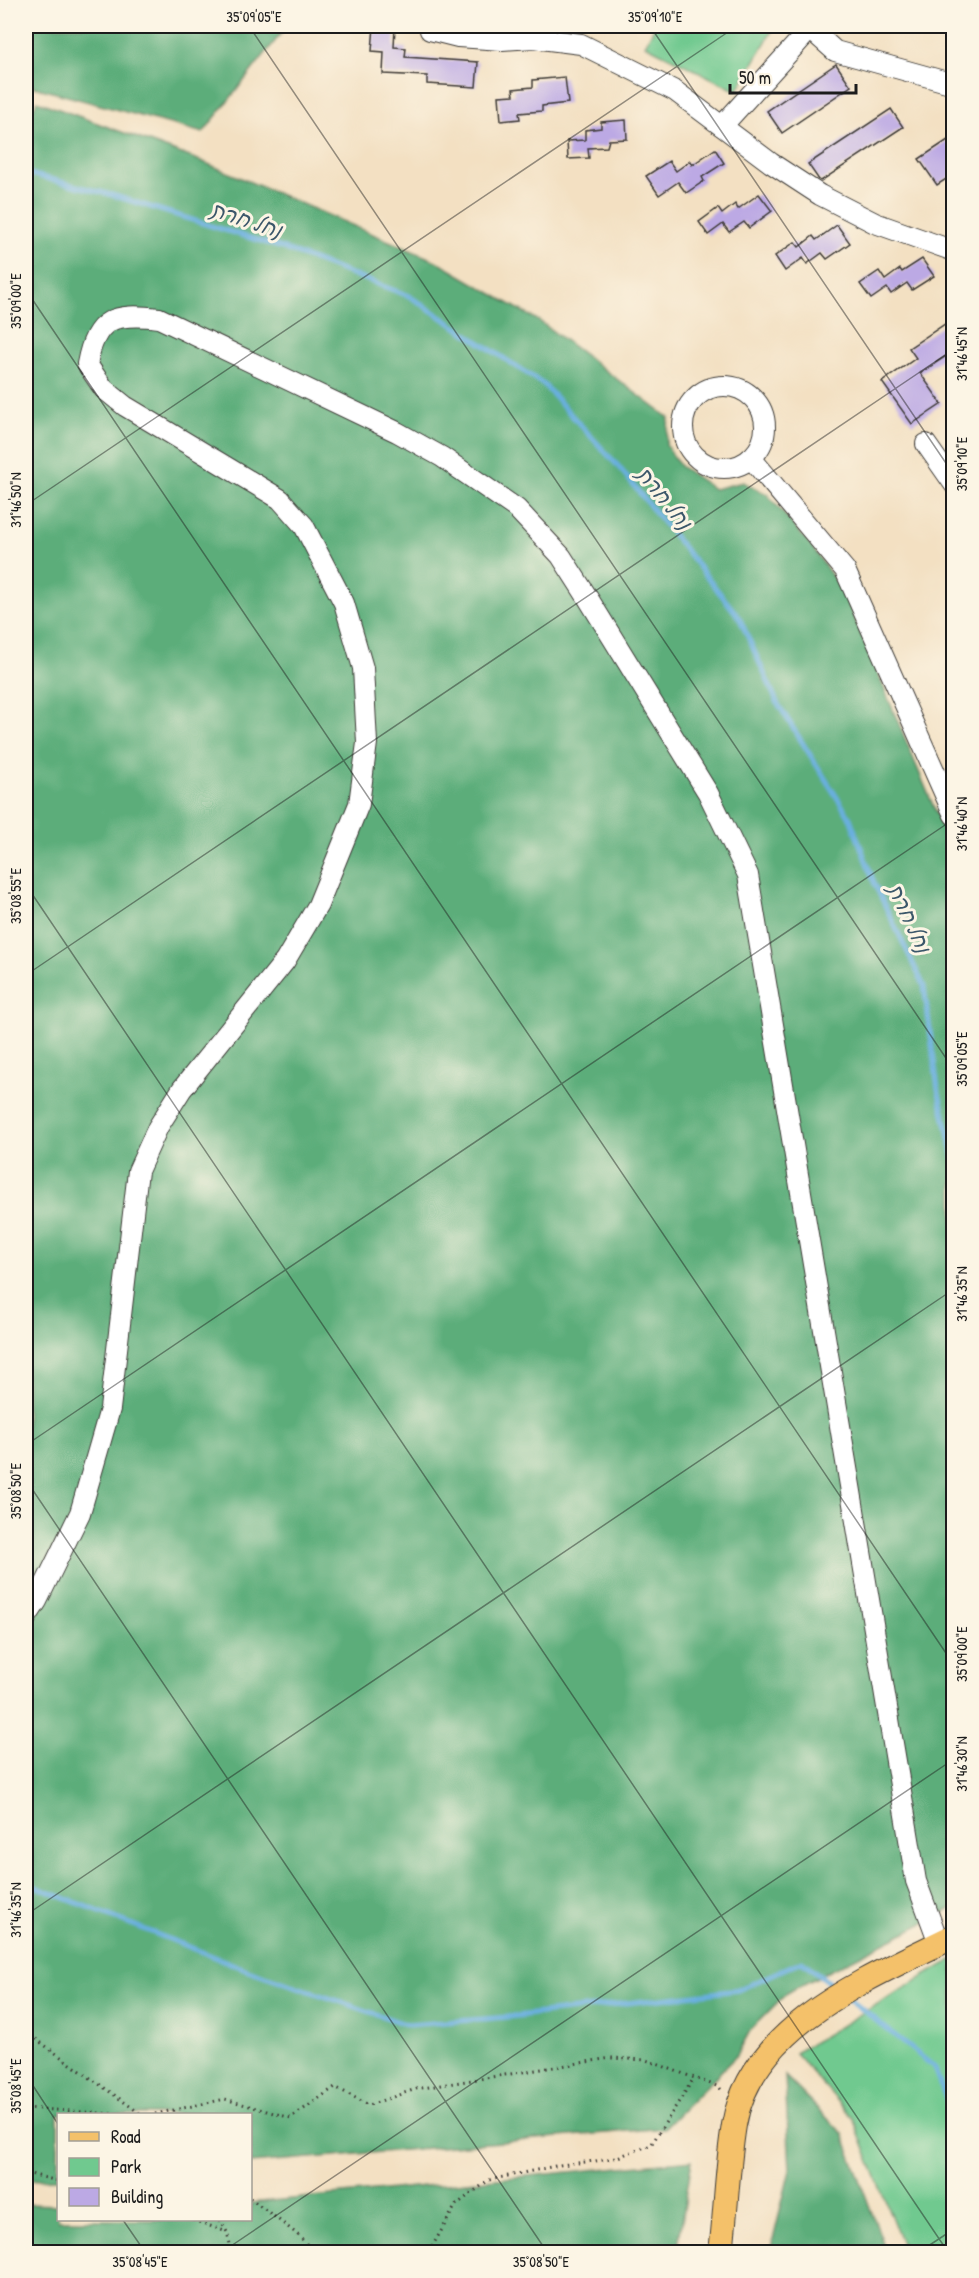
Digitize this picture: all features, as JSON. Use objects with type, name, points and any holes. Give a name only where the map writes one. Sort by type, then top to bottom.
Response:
[{"type":"main road","points":[[721,2253],[734,2124],[751,2078],[786,2034],[830,2000],[946,1940]]},
{"type":"street","points":[[722,126],[809,27],[835,51],[954,84]]},
{"type":"street","points":[[430,30],[458,38],[502,40],[533,38],[580,44],[675,91],[820,195],[875,223],[954,251]]},
{"type":"street","points":[[26,1618],[37,1601],[80,1513],[110,1409],[138,1172],[158,1127],[182,1089],[285,962],[318,904],[358,804],[367,743],[363,668],[344,603],[304,526],[280,499],[125,406],[104,389],[87,364],[92,338],[105,323],[128,314],[159,318],[396,432],[442,457],[517,508],[561,556],[708,793],[748,875],[916,1881],[946,1940]]},
{"type":"street","points":[[724,385],[739,388],[751,395],[760,406],[765,419],[765,434],[760,447],[751,458],[739,465],[725,468],[711,466],[698,459],[687,446],[682,432],[683,418],[688,405],[698,394],[710,387],[724,385]]},
{"type":"street","points":[[926,444],[954,484]]},
{"type":"street","points":[[751,458],[845,570],[954,814]]},
{"type":"path","points":[[26,2032],[138,2113]]},
{"type":"path","points":[[164,2113],[225,2100],[291,2118],[335,2087],[369,2105],[416,2089],[611,2058],[646,2060],[694,2078],[651,2145],[612,2159],[560,2165],[489,2180],[456,2205],[429,2253]]},
{"type":"path","points":[[26,2108],[89,2113]]},
{"type":"path","points":[[26,2173],[57,2181]]},
{"type":"path","points":[[252,2200],[297,2234],[314,2253]]},
{"type":"path","points":[[196,2221],[227,2232]]},
{"type":"path","points":[[221,2221],[227,2232],[232,2253]]},
{"type":"green space","points":[[26,26],[287,26],[203,133],[26,85]]},
{"type":"green space","points":[[655,26],[775,26],[737,91],[645,45]]},
{"type":"green space","points":[[37,101],[201,161],[436,261],[539,321],[669,418],[666,445],[680,466],[714,489],[743,482],[767,494],[812,547],[844,593],[953,853],[953,1908],[788,1992],[751,2029],[737,2055],[665,2128],[252,2163],[252,2113],[57,2113],[57,2179],[26,2180],[26,123]]},
{"type":"green space","points":[[953,1959],[953,2252],[905,2252],[853,2118],[795,2053]]},
{"type":"green space","points":[[785,2076],[843,2134],[883,2243],[882,2252],[770,2252],[790,2170]]},
{"type":"green space","points":[[692,2160],[677,2252],[26,2252],[26,2204],[57,2205],[57,2221],[252,2221],[252,2203]]},
{"type":"building","points":[[374,26],[395,26],[394,47],[406,48],[405,57],[478,62],[476,87],[427,84],[427,76],[383,74],[384,52],[372,51]]},
{"type":"building","points":[[836,64],[851,86],[782,133],[767,111]]},
{"type":"building","points":[[565,77],[568,103],[542,106],[542,111],[519,113],[520,119],[501,121],[499,96],[514,95],[513,89],[533,87],[533,80]]},
{"type":"building","points":[[891,109],[903,127],[821,181],[819,180],[808,164]]},
{"type":"building","points":[[626,120],[627,139],[609,140],[607,147],[588,148],[589,158],[568,159],[567,141],[585,140],[585,130],[601,128],[601,122]]},
{"type":"building","points":[[954,136],[954,174],[937,185],[919,159]]},
{"type":"building","points":[[715,149],[724,163],[702,177],[704,181],[686,193],[678,182],[659,195],[646,176],[669,161],[676,171],[690,161],[692,165]]},
{"type":"building","points":[[759,194],[772,211],[749,228],[744,222],[729,232],[723,224],[708,235],[699,222],[718,208],[722,214],[735,204],[738,209]]},
{"type":"building","points":[[837,225],[850,243],[827,259],[822,253],[807,264],[803,258],[785,271],[775,256],[795,242],[799,247],[813,236],[816,240]]},
{"type":"building","points":[[922,259],[934,276],[912,290],[907,283],[891,294],[887,288],[871,299],[860,284],[879,271],[885,280],[900,269],[902,272]]},
{"type":"building","points":[[954,318],[954,351],[920,373],[942,404],[912,424],[882,382],[916,358],[909,348]]},
{"type":"waterway","name":"נחל חרת","points":[[26,173],[112,195],[282,248],[409,296],[543,384],[618,466],[739,617],[778,704],[850,818],[875,885],[924,986],[938,1089],[954,1158]]},
{"type":"waterway","points":[[26,1883],[248,1970],[408,2025],[508,2017],[738,1990],[802,1961],[838,1990]]},
{"type":"waterway","points":[[848,1998],[933,2066],[954,2118]]}]
